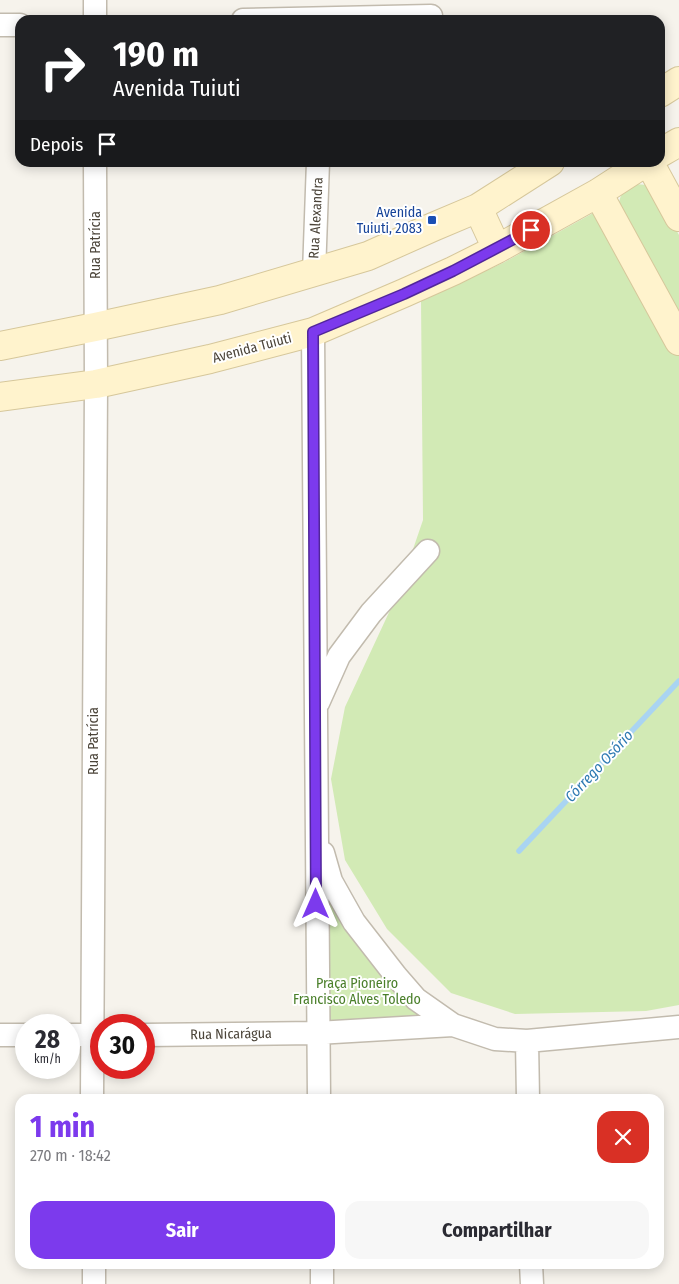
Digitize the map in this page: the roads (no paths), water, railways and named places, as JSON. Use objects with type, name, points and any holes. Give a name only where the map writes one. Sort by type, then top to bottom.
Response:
[{"type":"main road","points":[[665,90],[679,81]]},
{"type":"main road","points":[[665,151],[679,142]]},
{"type":"main road","points":[[0,346],[95,328],[220,300],[368,256],[478,208],[542,167]]},
{"type":"main road","name":"Avenida Tuiuti","points":[[0,397],[96,384],[210,359],[313,332],[404,294],[497,249],[598,193],[639,167]]},
{"type":"main road","points":[[650,167],[679,217]]},
{"type":"main road","points":[[598,193],[679,341]]},
{"type":"main road","points":[[478,208],[497,249]]},
{"type":"street","points":[[95,0],[95,15]]},
{"type":"street","points":[[302,15],[325,13],[396,15]]},
{"type":"street","points":[[0,25],[15,25]]},
{"type":"street","name":"Rua Patrícia","points":[[95,167],[96,1014]]},
{"type":"street","name":"Rua Alexandra","points":[[314,273],[318,167]]},
{"type":"street","points":[[313,332],[319,1094]]},
{"type":"street","points":[[315,708],[339,656],[371,613],[428,550]]},
{"type":"street","points":[[316,830],[331,881],[354,922],[416,999],[454,1025],[496,1039],[527,1041],[679,1027]]},
{"type":"street","name":"Rua Nicarágua","points":[[155,1035],[317,1033],[454,1025]]},
{"type":"street","points":[[0,1035],[15,1035]]},
{"type":"street","points":[[527,1041],[528,1094]]},
{"type":"street","name":"Rua Patrícia","points":[[92,1094],[93,1079]]},
{"type":"street","points":[[94,1269],[94,1284]]},
{"type":"street","points":[[322,1269],[322,1284]]},
{"type":"street","points":[[531,1269],[532,1284]]},
{"type":"waterway","name":"Córrego Osório","points":[[519,851],[679,681]]},
{"type":"place","name":"Avenida Tuiuti, 2083","points":[[432,220]]},
{"type":"park label","name":"Praça Pioneiro Francisco Alves Toledo","points":[[357,992]]}]
